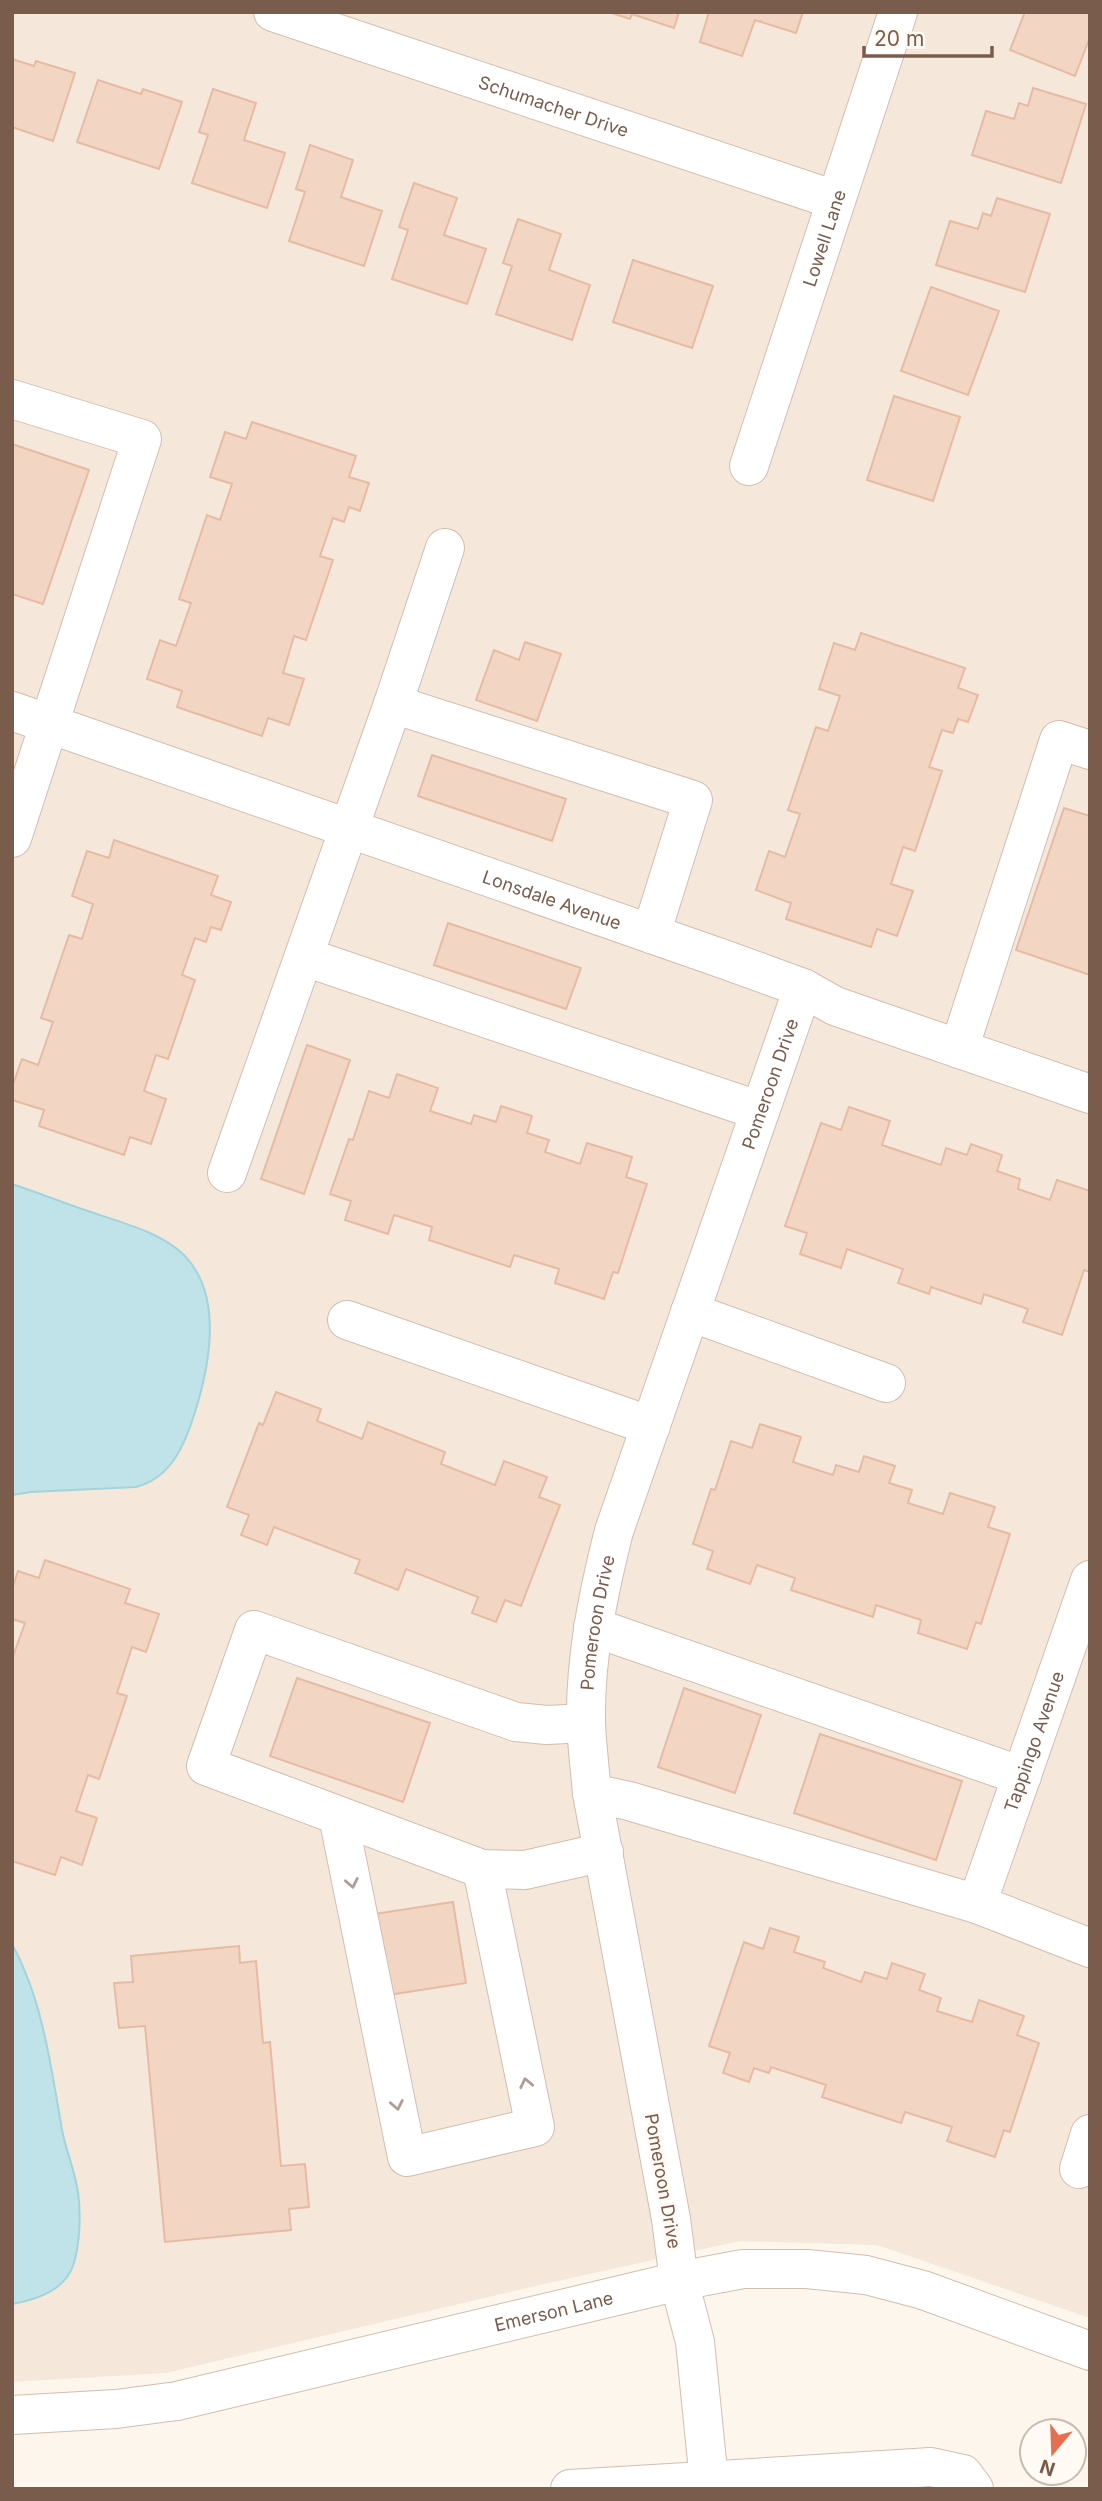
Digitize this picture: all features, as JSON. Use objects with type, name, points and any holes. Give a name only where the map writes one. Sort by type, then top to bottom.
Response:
[{"type":"street","name":"Schumacher Drive","points":[[273,12],[835,200]]},
{"type":"street","name":"Lowell Lane","points":[[749,466],[898,12]]},
{"type":"street","points":[[12,398],[142,439],[12,838]]},
{"type":"street","points":[[228,1173],[393,704],[444,548]]},
{"type":"street","points":[[393,704],[693,800],[651,934]]},
{"type":"street","name":"Lonsdale Avenue","points":[[12,710],[803,988],[835,1006],[1090,1094]]},
{"type":"street","points":[[959,1049],[1059,740],[1090,750]]},
{"type":"street","points":[[305,957],[760,1111]]},
{"type":"street","name":"Pomeroon Drive","points":[[709,2481],[695,2342],[679,2281],[671,2220],[592,1793],[586,1723],[589,1652],[598,1592],[614,1531],[803,988]]},
{"type":"street","points":[[690,1312],[886,1383]]},
{"type":"street","points":[[347,1320],[651,1426]]},
{"type":"street","name":"Tappingo Avenue","points":[[977,1904],[1090,1580]]},
{"type":"street","points":[[593,1627],[1021,1776]]},
{"type":"street","points":[[586,1723],[547,1725],[516,1722],[254,1630],[206,1766],[482,1869],[525,1870],[604,1852]]},
{"type":"street","points":[[592,1793],[642,1805],[977,1904],[1090,1948]]},
{"type":"street","points":[[338,1816],[407,2157],[535,2127],[482,1869]]},
{"type":"street","name":"Emerson Lane","points":[[12,2415],[116,2409],[177,2401],[679,2281],[743,2269],[807,2269],[866,2275],[923,2290],[1090,2351]]},
{"type":"street","points":[[570,2489],[930,2467],[962,2474],[974,2489]]},
{"type":"shaded area","points":[[12,12],[1090,12],[1090,2318],[877,2245],[740,2241],[166,2373],[12,2382]]},
{"type":"water","points":[[12,1184],[122,1222],[162,1239],[184,1255],[196,1271],[209,1310],[210,1330],[205,1373],[195,1412],[181,1448],[167,1468],[148,1483],[136,1487],[12,1495]]},
{"type":"water","points":[[12,1944],[39,2011],[62,2130],[77,2184],[80,2220],[77,2249],[69,2275],[48,2293],[12,2304]]},
{"type":"building","points":[[609,12],[679,12],[674,28],[632,14],[630,19]]},
{"type":"building","points":[[709,12],[803,12],[796,33],[755,20],[742,56],[700,42]]},
{"type":"building","points":[[1025,12],[1090,12],[1090,37],[1075,76],[1010,50]]},
{"type":"building","points":[[12,59],[34,66],[36,61],[75,73],[53,141],[12,127]]},
{"type":"building","points":[[98,80],[141,94],[143,89],[182,102],[159,169],[77,142]]},
{"type":"building","points":[[1033,88],[1086,104],[1061,183],[972,155],[986,111],[1014,119],[1019,103],[1028,106]]},
{"type":"building","points":[[213,89],[256,103],[244,140],[285,153],[267,208],[192,183],[208,135],[199,132]]},
{"type":"building","points":[[310,145],[353,160],[341,197],[382,211],[364,266],[289,241],[305,192],[296,189]]},
{"type":"building","points":[[414,183],[457,198],[444,235],[486,249],[467,304],[392,279],[408,230],[399,227]]},
{"type":"building","points":[[997,198],[1050,214],[1025,292],[936,265],[950,221],[978,229],[983,213],[991,216]]},
{"type":"building","points":[[518,219],[561,234],[549,270],[590,285],[572,340],[496,314],[512,266],[503,263]]},
{"type":"building","points":[[633,260],[713,286],[692,348],[613,322]]},
{"type":"building","points":[[931,287],[999,311],[968,395],[901,371]]},
{"type":"building","points":[[894,396],[960,417],[933,501],[867,480]]},
{"type":"building","points":[[252,422],[356,456],[349,477],[369,483],[360,511],[349,507],[344,522],[333,518],[320,556],[333,560],[306,640],[294,636],[283,673],[304,679],[289,725],[268,718],[262,736],[177,707],[182,691],[147,679],[160,640],[176,646],[191,603],[179,599],[207,515],[220,520],[232,484],[210,477],[225,432],[246,439]]},
{"type":"building","points":[[12,444],[89,470],[43,604],[12,594]]},
{"type":"building","points":[[861,633],[965,668],[958,688],[978,695],[968,722],[958,719],[953,733],[942,730],[929,767],[942,771],[915,851],[903,847],[891,884],[913,891],[897,936],[877,929],[871,947],[786,919],[791,903],[756,890],[769,851],[785,857],[800,814],[788,810],[816,727],[828,731],[840,696],[819,689],[834,643],[855,650]]},
{"type":"building","points":[[525,642],[561,654],[537,721],[476,700],[494,650],[519,660]]},
{"type":"building","points":[[432,755],[566,799],[552,841],[418,796]]},
{"type":"building","points":[[1064,808],[1090,816],[1090,975],[1016,950]]},
{"type":"building","points":[[114,840],[218,876],[211,895],[231,902],[221,930],[211,927],[206,942],[195,938],[182,975],[195,980],[168,1059],[156,1055],[144,1091],[166,1099],[151,1144],[130,1137],[124,1155],[39,1126],[44,1110],[12,1100],[12,1087],[22,1059],[38,1065],[53,1022],[41,1018],[69,935],[82,939],[93,904],[72,896],[87,851],[109,858]]},
{"type":"building","points":[[448,923],[581,968],[566,1009],[434,965]]},
{"type":"building","points":[[307,1045],[350,1060],[304,1194],[261,1179]]},
{"type":"building","points":[[397,1074],[438,1088],[430,1111],[471,1124],[474,1115],[496,1122],[501,1106],[532,1116],[527,1133],[549,1140],[545,1152],[580,1164],[587,1143],[632,1157],[626,1177],[647,1184],[618,1273],[613,1272],[604,1299],[555,1283],[559,1269],[514,1255],[510,1267],[429,1240],[432,1227],[394,1215],[388,1234],[345,1220],[351,1201],[330,1194],[349,1139],[353,1140],[369,1091],[389,1098]]},
{"type":"building","points":[[849,1107],[890,1121],[882,1145],[941,1165],[946,1148],[967,1155],[971,1144],[1002,1155],[997,1171],[1020,1179],[1018,1189],[1050,1200],[1057,1180],[1090,1191],[1090,1272],[1084,1270],[1062,1335],[1023,1322],[1028,1309],[984,1294],[981,1304],[931,1287],[929,1294],[898,1283],[903,1269],[847,1249],[841,1268],[800,1254],[807,1233],[785,1226],[821,1123],[841,1130]]},
{"type":"building","points":[[276,1392],[321,1409],[317,1421],[362,1439],[368,1422],[445,1452],[441,1464],[495,1485],[504,1461],[547,1477],[539,1497],[560,1505],[521,1606],[505,1600],[496,1622],[472,1613],[478,1597],[406,1569],[398,1590],[355,1573],[360,1560],[274,1527],[267,1545],[241,1535],[249,1515],[227,1507],[259,1423],[263,1425]]},
{"type":"building","points":[[760,1424],[801,1437],[793,1462],[833,1475],[836,1465],[859,1472],[864,1456],[895,1466],[889,1483],[912,1490],[908,1503],[943,1514],[950,1493],[995,1507],[988,1527],[1010,1534],[981,1624],[976,1622],[967,1649],[918,1633],[921,1620],[876,1605],[873,1617],[791,1590],[795,1578],[757,1565],[750,1584],[707,1569],[713,1551],[693,1544],[711,1489],[715,1490],[731,1441],[752,1448]]},
{"type":"building","points":[[45,1560],[130,1589],[125,1603],[159,1614],[146,1652],[132,1647],[117,1693],[127,1696],[99,1779],[88,1775],[76,1811],[97,1818],[82,1865],[61,1857],[55,1875],[12,1861],[12,1659],[25,1623],[12,1619],[12,1589],[18,1571],[39,1578]]},
{"type":"building","points":[[297,1678],[430,1723],[403,1802],[270,1756]]},
{"type":"building","points":[[684,1688],[761,1715],[735,1793],[658,1767]]},
{"type":"building","points":[[820,1734],[962,1781],[936,1860],[794,1813]]},
{"type":"building","points":[[453,1902],[466,1983],[388,1995],[374,1914]]},
{"type":"building","points":[[770,1928],[799,1937],[794,1952],[825,1962],[823,1968],[861,1982],[865,1972],[887,1979],[892,1963],[925,1974],[919,1990],[941,1998],[937,2011],[972,2022],[979,2000],[1024,2016],[1017,2035],[1039,2043],[1010,2132],[1004,2130],[995,2157],[947,2141],[952,2127],[905,2112],[901,2123],[822,2097],[826,2085],[771,2067],[769,2073],[754,2068],[749,2082],[723,2073],[730,2053],[709,2046],[744,1942],[763,1949]]},
{"type":"building","points":[[239,1946],[240,1963],[256,1961],[263,2043],[270,2042],[281,2166],[305,2164],[309,2207],[289,2209],[291,2230],[165,2242],[145,2026],[119,2028],[114,1983],[133,1982],[131,1956]]}]
